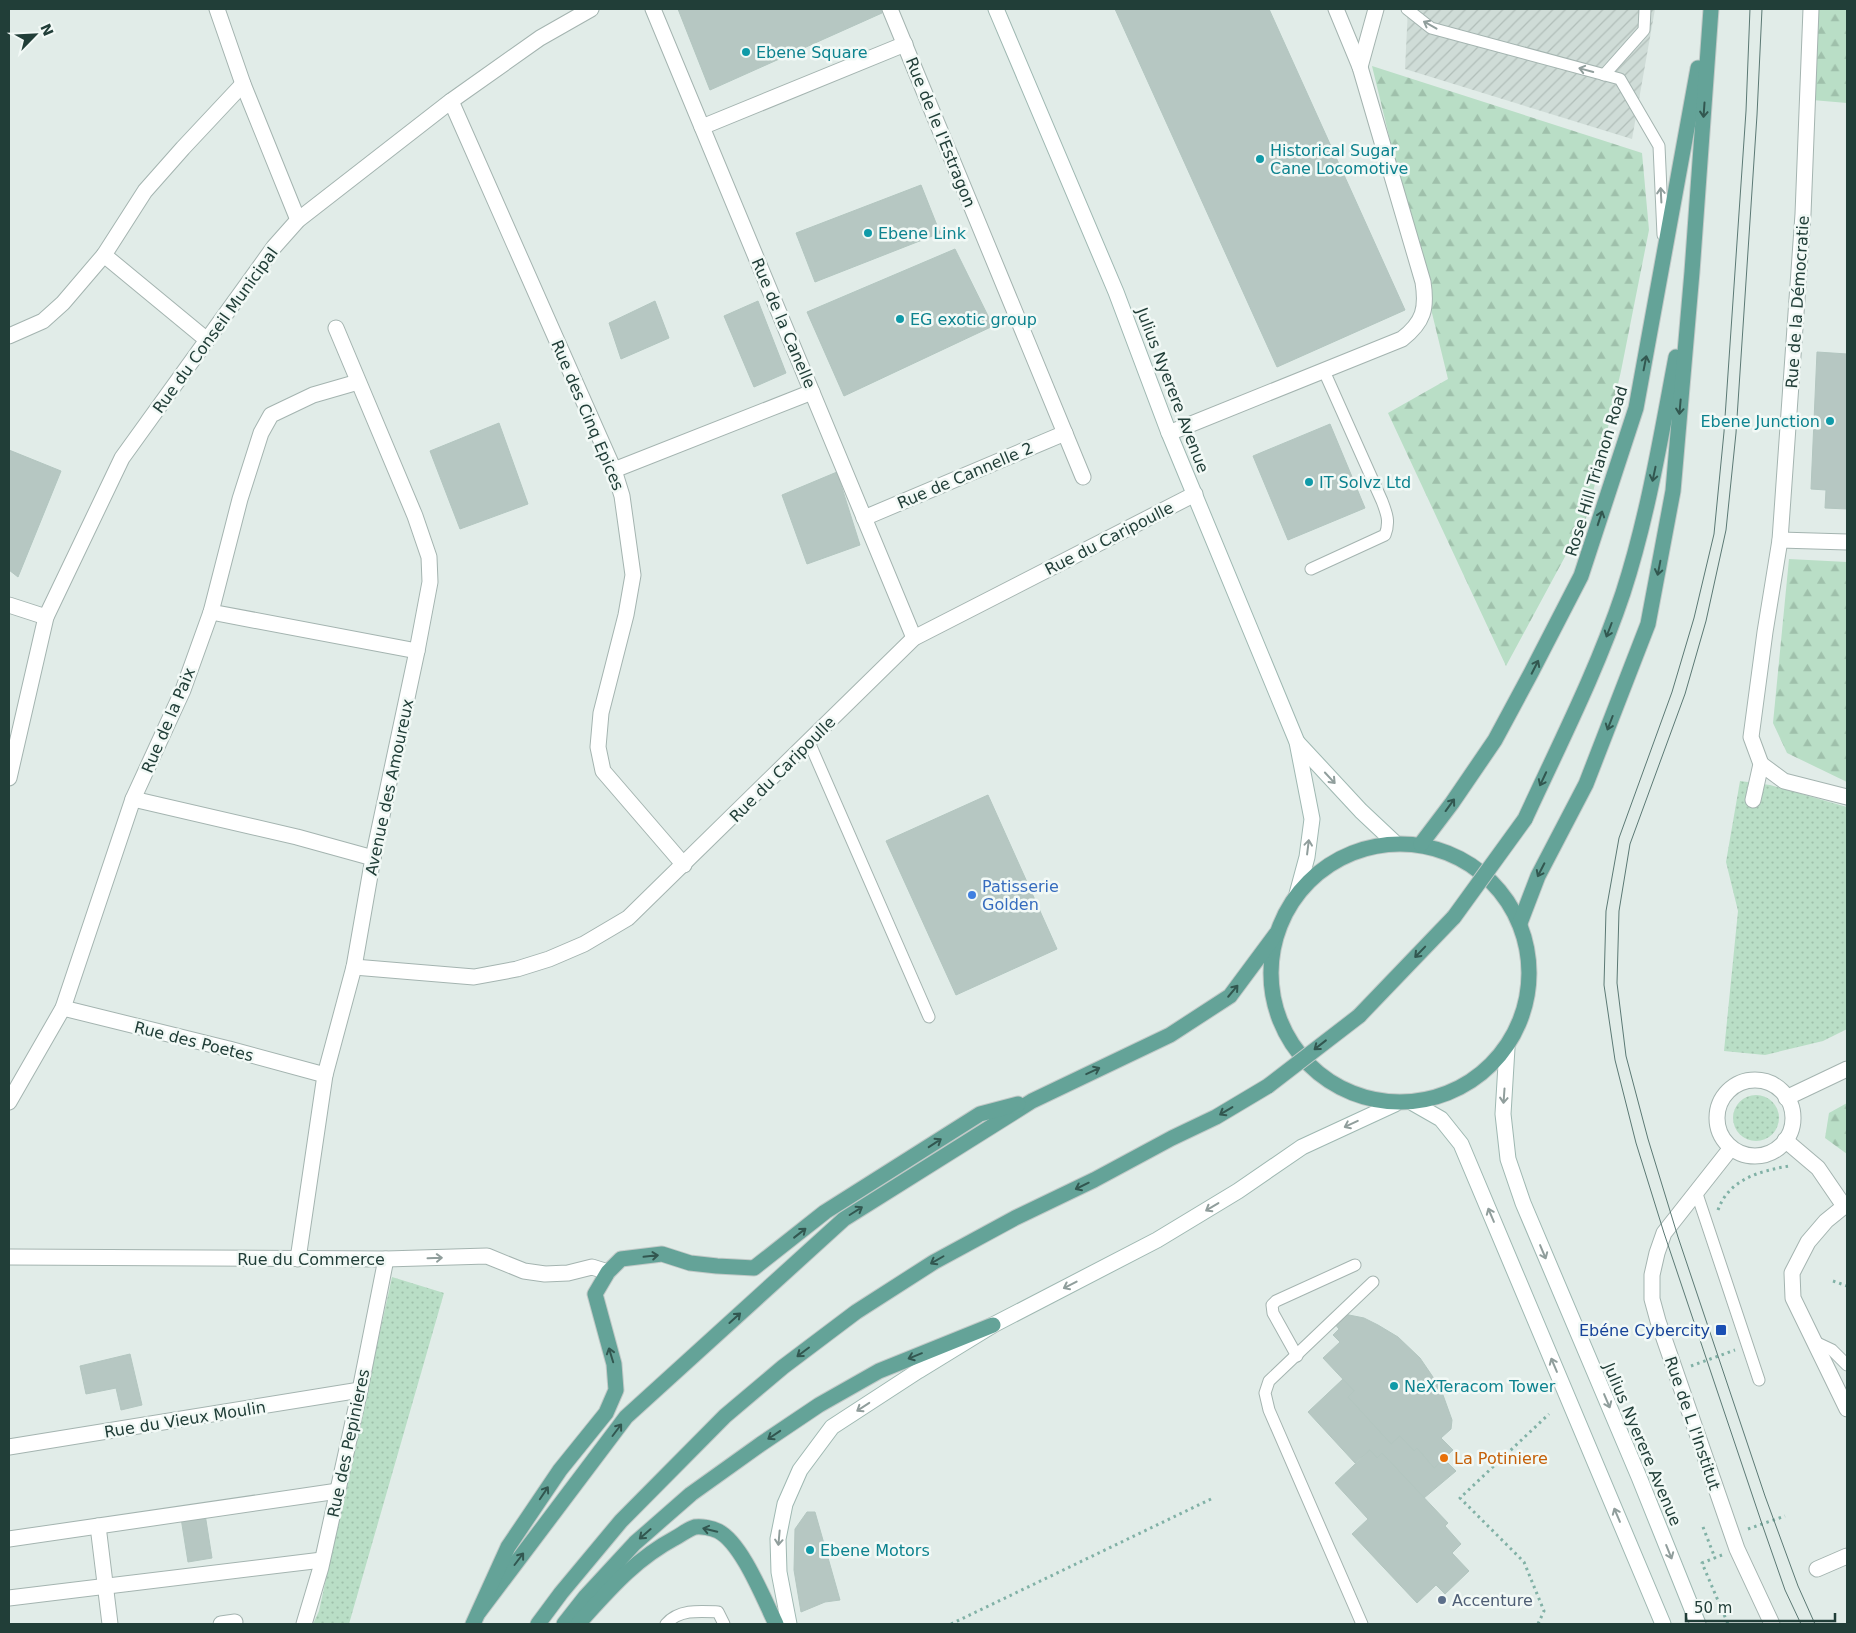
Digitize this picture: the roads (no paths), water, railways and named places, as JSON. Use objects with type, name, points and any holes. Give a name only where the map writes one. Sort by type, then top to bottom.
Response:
[{"type":"main road","name":"Rose Hill Trianon Road","points":[[1421,844],[1495,740],[1581,576],[1636,408],[1710,9]]},
{"type":"main road","name":"Rose Hill Trianon Road","points":[[1692,272],[1710,9]]},
{"type":"main road","points":[[538,1624],[560,1592],[621,1521],[726,1416],[783,1367],[849,1318],[934,1262],[1015,1218],[1094,1180],[1172,1138],[1216,1118],[1268,1086],[1359,1016],[1454,917],[1525,819],[1596,664],[1623,594],[1641,532],[1656,467],[1692,272]]},
{"type":"main road","points":[[1520,923],[1538,876],[1586,784],[1648,624],[1673,491],[1692,272]]},
{"type":"main road","name":"Julius Nyerere Avenue","points":[[1394,842],[1421,844],[1462,859],[1497,886],[1520,923],[1527,946],[1529,963],[1528,998],[1520,1024],[1507,1048],[1482,1075],[1449,1094],[1413,1103],[1395,1104],[1356,1096],[1322,1077],[1294,1048],[1276,1013],[1270,973],[1276,934],[1284,913],[1296,894],[1323,867],[1357,850],[1394,842]]},
{"type":"main road","points":[[476,1618],[626,1417],[844,1219],[1032,1101],[1170,1035],[1230,996],[1276,934]]},
{"type":"main road","points":[[476,1618],[508,1547],[560,1470],[606,1413],[616,1390],[614,1364],[595,1294],[608,1272],[621,1259],[662,1254],[690,1263],[754,1268],[825,1212],[980,1114],[1032,1101]]},
{"type":"main road","points":[[564,1624],[586,1596],[635,1543],[691,1494],[761,1444],[819,1405],[880,1371],[993,1325]]},
{"type":"main road","points":[[578,1624],[622,1576],[647,1554],[695,1527],[718,1531],[728,1539],[745,1561],[776,1624]]},
{"type":"street","points":[[217,9],[243,84],[298,220]]},
{"type":"street","name":"Rue du Conseil Municipal","points":[[9,778],[46,617],[122,458],[274,247],[298,220],[451,102],[540,38],[591,9]]},
{"type":"street","name":"Rue de la Canelle","points":[[653,9],[914,638]]},
{"type":"street","name":"Rue de le I'Estragon","points":[[890,9],[1083,477]]},
{"type":"street","points":[[987,9],[1012,45]]},
{"type":"street","name":"Julius Nyerere Avenue","points":[[996,9],[1116,292],[1169,432],[1297,742],[1312,819],[1307,857],[1296,894]]},
{"type":"street","name":"Julius Nyerere Avenue","points":[[1006,9],[1012,45]]},
{"type":"street","points":[[1169,432],[1402,339],[1413,330],[1423,313],[1426,301],[1424,282],[1360,67],[1336,9]]},
{"type":"street","points":[[1360,67],[1376,9]]},
{"type":"street","name":"Rue de la Démocratie","points":[[1761,764],[1751,737],[1780,540],[1803,214],[1811,9]]},
{"type":"street","points":[[702,127],[905,44]]},
{"type":"street","points":[[9,336],[43,322],[63,303],[104,255],[146,191],[243,84]]},
{"type":"street","name":"Rue des Cinq Epices","points":[[451,102],[614,470],[622,496],[633,575],[626,615],[601,713],[598,747],[603,771],[684,865]]},
{"type":"street","points":[[104,255],[207,340]]},
{"type":"street","name":"Avenue des Amoureux","points":[[298,1259],[325,1075],[354,967],[373,858],[430,582],[429,556],[415,516],[336,328]]},
{"type":"street","name":"Rue de la Paix","points":[[9,1102],[63,1008],[133,799],[183,690],[211,612],[240,499],[261,432],[271,415],[313,396],[358,382]]},
{"type":"street","points":[[614,470],[812,392]]},
{"type":"street","name":"Rue de Cannelle 2","points":[[864,518],[1065,433]]},
{"type":"street","name":"Rue du Caripoulle","points":[[354,967],[474,977],[517,969],[549,959],[584,944],[628,918],[914,638],[1195,494]]},
{"type":"street","points":[[1780,540],[1847,542]]},
{"type":"street","points":[[9,605],[46,617]]},
{"type":"street","points":[[211,612],[417,651]]},
{"type":"street","name":"Julius Nyerere Avenue","points":[[1297,742],[1361,811],[1394,842]]},
{"type":"street","points":[[1754,800],[1761,764],[1784,781],[1847,797]]},
{"type":"street","points":[[133,799],[297,837],[373,858]]},
{"type":"street","name":"Rue des Poetes","points":[[63,1008],[325,1075]]},
{"type":"street","name":"Julius Nyerere Avenue","points":[[1507,1048],[1503,1114],[1508,1159],[1523,1203],[1639,1477],[1698,1624]]},
{"type":"street","points":[[1786,1098],[1847,1069]]},
{"type":"street","points":[[1755,1080],[1767,1082],[1778,1088],[1786,1098],[1791,1108],[1793,1119],[1791,1130],[1776,1149],[1766,1154],[1754,1156],[1742,1154],[1731,1148],[1723,1139],[1718,1129],[1717,1117],[1723,1096],[1732,1087],[1743,1082],[1755,1080]]},
{"type":"street","points":[[1413,1103],[1441,1118],[1461,1144],[1663,1624]]},
{"type":"street","points":[[789,1624],[779,1572],[778,1539],[785,1504],[800,1470],[832,1428],[918,1371],[993,1325],[1157,1240],[1238,1191],[1302,1147],[1395,1104]]},
{"type":"street","points":[[1785,1140],[1815,1165],[1845,1205],[1826,1220],[1808,1242],[1792,1273],[1793,1298],[1847,1409]]},
{"type":"street","name":"Rue de L l'Institut","points":[[1731,1148],[1664,1233],[1652,1275],[1652,1299],[1737,1549],[1772,1624]]},
{"type":"street","name":"Rue du Commerce","points":[[9,1256],[298,1259],[487,1256],[524,1271],[546,1274],[568,1273],[592,1267],[608,1272]]},
{"type":"street","name":"Rue des Pepinieres","points":[[304,1624],[322,1560],[338,1491],[386,1259]]},
{"type":"street","name":"Rue du Vieux Moulin","points":[[9,1447],[360,1390]]},
{"type":"street","points":[[9,1538],[338,1491]]},
{"type":"street","points":[[98,1526],[110,1624]]},
{"type":"street","points":[[1817,1568],[1847,1556]]},
{"type":"street","points":[[9,1598],[322,1560]]},
{"type":"lane","points":[[1407,9],[1431,28],[1620,79],[1659,146],[1664,262]]},
{"type":"lane","points":[[1604,75],[1644,30],[1645,9]]},
{"type":"lane","points":[[1310,569],[1384,535],[1388,525],[1385,507],[1324,371]]},
{"type":"lane","points":[[809,742],[929,1017]]},
{"type":"lane","points":[[1696,1191],[1759,1380]]},
{"type":"lane","points":[[1297,1356],[1272,1313],[1272,1305],[1276,1301],[1355,1265]]},
{"type":"lane","points":[[1362,1624],[1269,1410],[1265,1393],[1270,1381],[1374,1282]]},
{"type":"lane","points":[[1815,1342],[1832,1350],[1847,1365]]},
{"type":"lane","points":[[666,1624],[673,1617],[694,1610],[718,1612],[724,1624]]},
{"type":"tram line","points":[[1750,9],[1746,111],[1724,432],[1714,534],[1694,618],[1672,692],[1619,838],[1606,911],[1604,985],[1615,1060],[1636,1143],[1664,1233],[1762,1524],[1785,1590],[1801,1624]]},
{"type":"tram line","points":[[1762,9],[1736,433],[1726,530],[1706,621],[1685,694],[1630,844],[1619,911],[1617,983],[1626,1056],[1648,1139],[1678,1237],[1765,1496],[1798,1586],[1815,1624]]},
{"type":"place","name":"Ebene Square","points":[[746,52]]},
{"type":"place","name":"Historical Sugar Cane Locomotive","points":[[1260,159]]},
{"type":"place","name":"Ebene Link","points":[[868,233]]},
{"type":"place","name":"EG exotic group","points":[[900,319]]},
{"type":"place","name":"Ebene Junction","points":[[1830,421]]},
{"type":"place","name":"IT Solvz Ltd","points":[[1309,482]]},
{"type":"place","name":"Patisserie Golden","points":[[972,895]]},
{"type":"place","name":"Ebéne Cybercity","points":[[1721,1330]]},
{"type":"place","name":"NeXTeracom Tower","points":[[1394,1386]]},
{"type":"place","name":"La Potiniere","points":[[1444,1458]]},
{"type":"place","name":"Ebene Motors","points":[[810,1550]]},
{"type":"place","name":"Accenture","points":[[1442,1600]]}]
